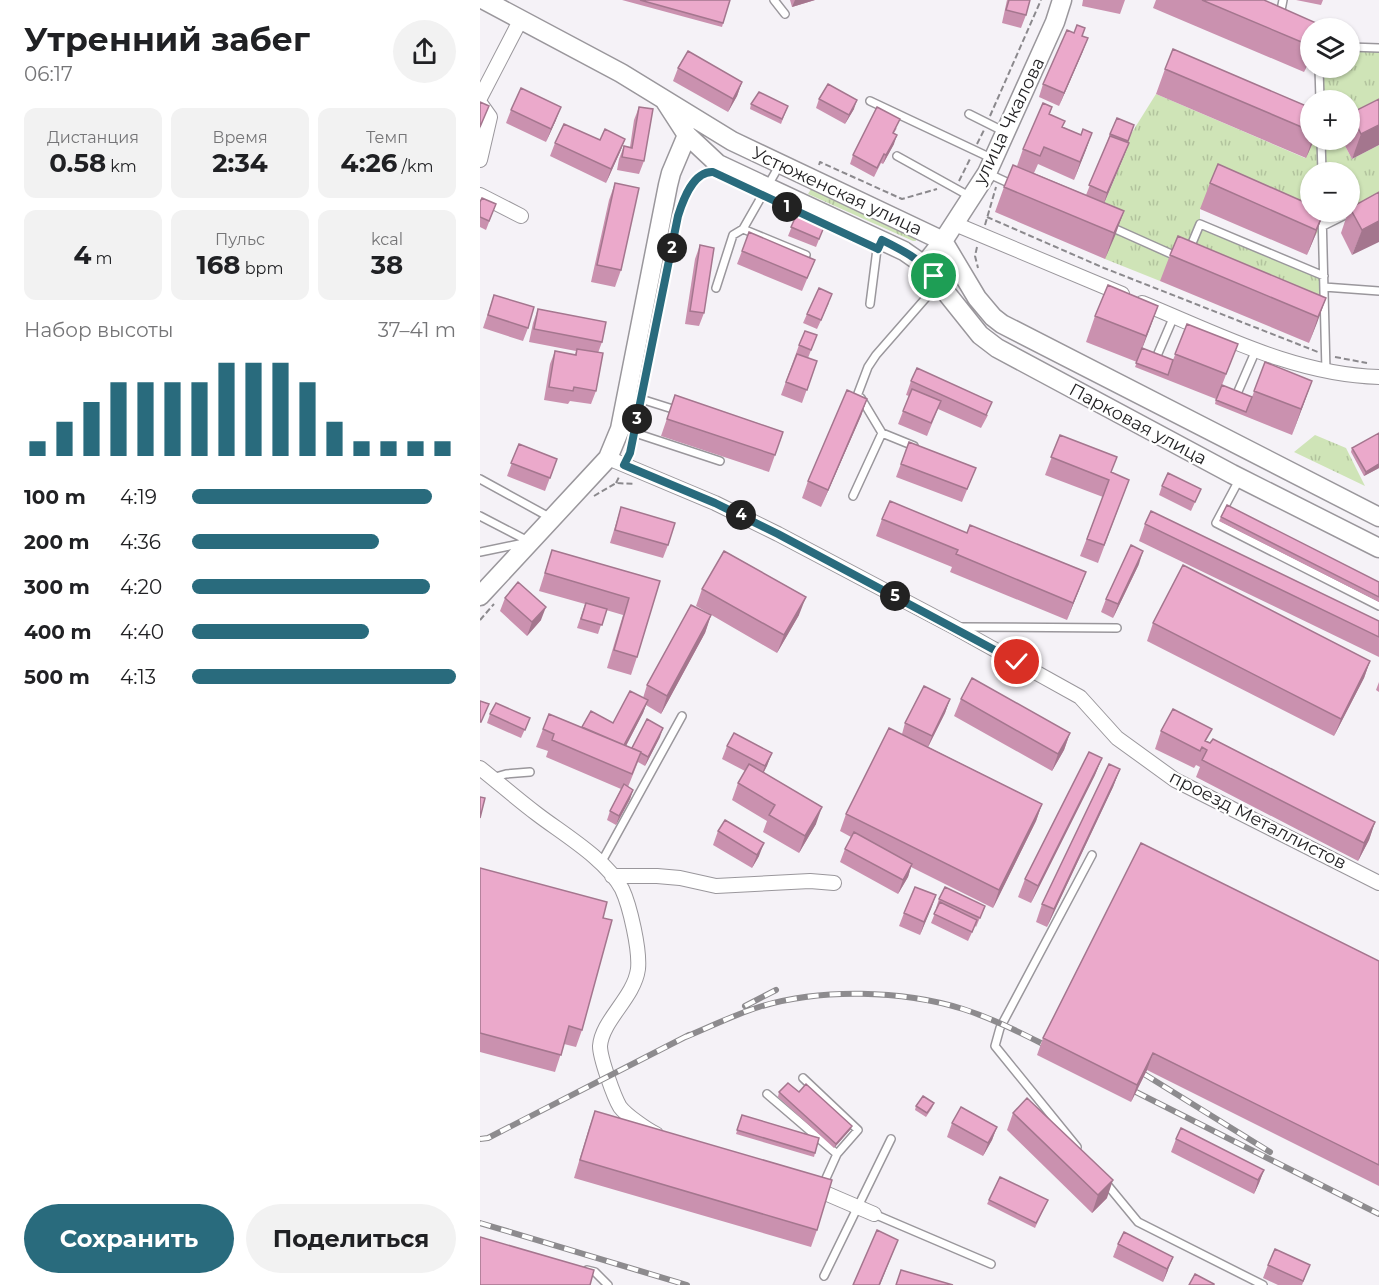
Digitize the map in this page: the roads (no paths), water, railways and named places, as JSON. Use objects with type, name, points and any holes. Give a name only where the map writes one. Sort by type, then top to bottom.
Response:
[{"type":"main road","name":"Устюженская улица","points":[[484,0],[663,97],[732,141],[943,241]]},
{"type":"main road","name":"улица Чкалова","points":[[924,265],[955,224],[990,166],[1055,21],[1062,0]]},
{"type":"main road","name":"Устюженская улица","points":[[663,97],[687,135],[718,164],[882,240],[904,251],[924,265]]},
{"type":"main road","name":"Устюженская улица","points":[[687,135],[732,141]]},
{"type":"main road","points":[[488,599],[530,542],[551,518],[616,462],[627,430],[626,397],[670,173],[687,135]]},
{"type":"main road","name":"Парковая улица","points":[[943,241],[977,298],[1002,324],[1379,517]]},
{"type":"main road","name":"Парковая улица","points":[[924,265],[940,282],[980,335],[997,348],[1240,478],[1379,548]]},
{"type":"street","points":[[480,160],[490,117],[480,101],[521,19]]},
{"type":"street","points":[[480,195],[521,216]]},
{"type":"street","points":[[955,224],[1287,362],[1326,371],[1379,377]]},
{"type":"street","name":"проезд Металлистов","points":[[616,462],[715,503],[954,627],[1080,697],[1117,738],[1175,780],[1379,883]]},
{"type":"street","points":[[480,768],[601,863],[621,889],[635,933],[638,969],[631,991],[609,1023],[600,1046],[608,1078],[621,1108],[650,1131],[671,1139]]},
{"type":"street","points":[[612,876],[668,877],[716,886],[810,880],[834,882]]},
{"type":"street","points":[[800,1183],[874,1214]]},
{"type":"lane","points":[[774,0],[785,14]]},
{"type":"lane","points":[[1280,19],[1284,0]]},
{"type":"lane","points":[[1360,47],[1379,48]]},
{"type":"lane","points":[[870,101],[974,150],[990,166],[1021,188]]},
{"type":"lane","points":[[969,114],[1005,132]]},
{"type":"lane","points":[[897,156],[971,197]]},
{"type":"lane","points":[[716,288],[733,235],[743,229],[780,164]]},
{"type":"lane","points":[[1098,222],[1185,260],[1200,224],[1324,276]]},
{"type":"lane","points":[[1323,222],[1326,371]]},
{"type":"lane","points":[[1323,226],[1331,222]]},
{"type":"lane","points":[[743,229],[806,255]]},
{"type":"lane","points":[[870,303],[878,249],[882,240]]},
{"type":"lane","points":[[856,396],[868,367],[876,355],[940,282]]},
{"type":"lane","points":[[1324,287],[1379,291]]},
{"type":"lane","points":[[1313,314],[1324,318]]},
{"type":"lane","points":[[1156,358],[1174,316]]},
{"type":"lane","points":[[1236,396],[1256,350]]},
{"type":"lane","points":[[848,393],[863,399],[882,433],[925,451]]},
{"type":"lane","points":[[626,397],[641,399],[687,414]]},
{"type":"lane","points":[[627,430],[720,461]]},
{"type":"lane","points":[[854,496],[882,433]]},
{"type":"lane","points":[[1240,478],[1216,522],[1379,606]]},
{"type":"lane","points":[[480,479],[551,518]]},
{"type":"lane","points":[[480,516],[530,542]]},
{"type":"lane","points":[[480,552],[530,542]]},
{"type":"lane","points":[[954,627],[1117,628]]},
{"type":"lane","points":[[601,863],[682,716]]},
{"type":"lane","points":[[492,778],[530,772]]},
{"type":"lane","points":[[1085,1157],[995,1046],[1002,1024],[1092,855]]},
{"type":"lane","points":[[803,1078],[858,1130],[837,1154],[821,1190]]},
{"type":"lane","points":[[767,1094],[837,1154]]},
{"type":"lane","points":[[824,1276],[891,1139]]},
{"type":"lane","points":[[1100,1176],[1138,1222],[1263,1285]]},
{"type":"lane","points":[[874,1214],[991,1264]]},
{"type":"lane","points":[[584,1269],[595,1272],[608,1285]]},
{"type":"railway","points":[[745,1006],[776,990]]},
{"type":"railway","points":[[683,1038],[749,1010],[783,1001],[834,994],[861,994],[914,998],[963,1009],[1043,1044]]},
{"type":"railway","points":[[480,1139],[488,1138],[689,1035]]},
{"type":"railway","points":[[1144,1074],[1270,1152]]},
{"type":"railway","points":[[1136,1092],[1379,1214]]},
{"type":"railway","points":[[480,1223],[687,1285]]}]
